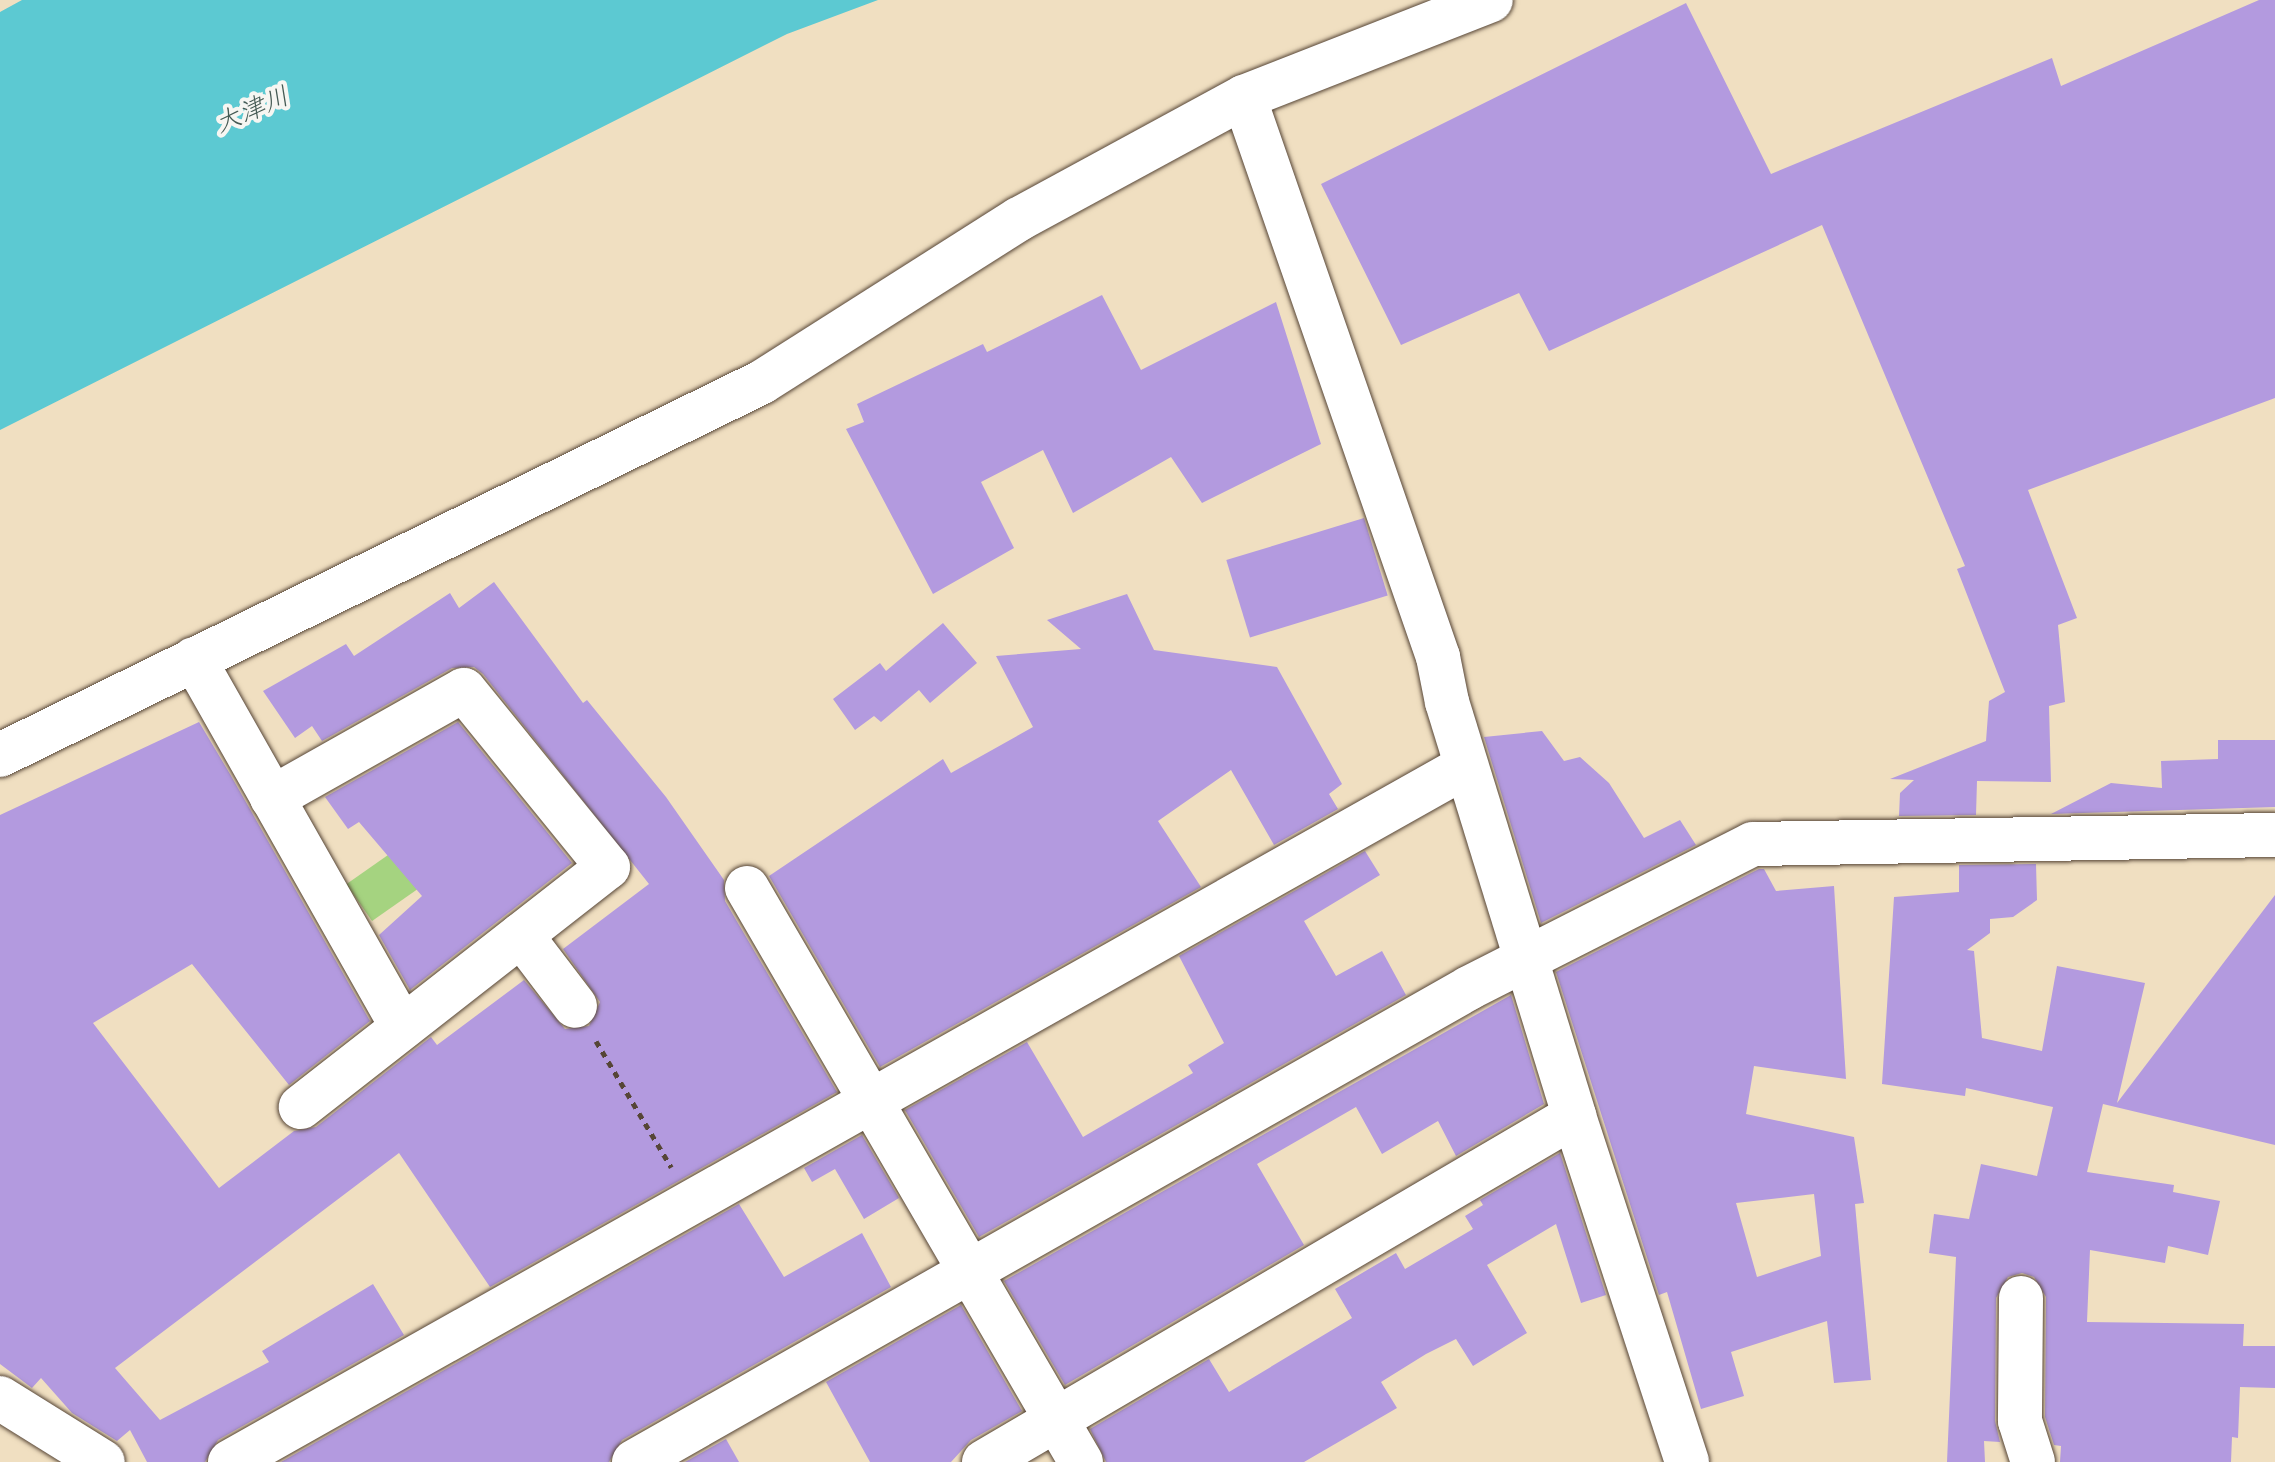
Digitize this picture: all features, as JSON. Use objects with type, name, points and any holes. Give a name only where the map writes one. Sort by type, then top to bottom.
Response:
[{"type":"street","points":[[0,755],[762,382],[1019,219],[1244,97],[1491,0]]},
{"type":"street","points":[[1244,97],[1433,643],[1466,766],[1574,1116],[1687,1462]]},
{"type":"street","points":[[194,659],[402,1027]]},
{"type":"street","points":[[272,798],[464,690],[608,867],[301,1107]]},
{"type":"street","points":[[230,1462],[288,1448],[691,1200],[1466,766]]},
{"type":"street","points":[[634,1462],[1526,958],[1753,844],[2275,835]]},
{"type":"street","points":[[747,888],[1081,1462]]},
{"type":"street","points":[[521,935],[575,1006]]},
{"type":"street","points":[[984,1462],[1574,1116]]},
{"type":"street","points":[[2021,1298],[2020,1421],[2033,1462]]},
{"type":"street","points":[[0,1398],[49,1445],[103,1462]]},
{"type":"path","points":[[575,1006],[691,1200]]},
{"type":"green space","points":[[438,820],[464,857],[372,921],[346,884]]},
{"type":"water","name":"大津川","points":[[22,0],[878,0],[787,34],[0,430],[0,12]]},
{"type":"building","points":[[2259,0],[2275,0],[2275,398],[2028,490],[2077,618],[2058,625],[2065,702],[2049,706],[2051,782],[1977,781],[1976,815],[1899,816],[1900,793],[1914,780],[1890,779],[1986,741],[1989,701],[2005,692],[1957,569],[1965,566],[1822,225],[1549,351],[1519,293],[1401,345],[1321,184],[1686,3],[1771,174],[2052,58],[2061,86]]},
{"type":"building","points":[[1102,295],[1141,370],[1276,302],[1321,444],[1202,503],[1171,457],[1073,513],[1043,450],[981,482],[1014,548],[933,594],[846,429],[864,422],[857,404],[983,344],[987,352]]},
{"type":"building","points":[[1364,518],[1388,595],[1250,638],[1226,560]]},
{"type":"building","points":[[494,582],[583,703],[587,700],[666,797],[724,880],[725,901],[837,1092],[490,1287],[399,1153],[115,1368],[160,1420],[269,1362],[262,1351],[373,1284],[404,1335],[218,1440],[205,1462],[147,1462],[130,1430],[117,1441],[72,1413],[41,1378],[32,1388],[0,1364],[0,815],[199,722],[230,774],[370,1021],[289,1085],[192,964],[93,1023],[219,1188],[294,1131],[316,1127],[431,1037],[437,1045],[524,980],[565,1029],[589,1026],[600,1002],[563,949],[649,884],[483,674],[474,667],[452,668],[322,741],[312,726],[295,738],[263,691],[346,644],[354,656],[450,593],[459,608]]},
{"type":"building","points":[[1127,594],[1154,650],[1277,667],[1342,784],[1329,794],[1338,809],[1274,845],[1231,770],[1158,821],[1201,887],[880,1067],[769,876],[943,759],[951,773],[1033,727],[996,656],[1081,649],[1047,620]]},
{"type":"building","points":[[943,623],[977,663],[930,703],[919,690],[881,722],[874,716],[855,730],[833,699],[880,663],[886,671]]},
{"type":"building","points":[[458,722],[572,863],[410,990],[379,935],[422,896],[359,822],[348,829],[325,797]]},
{"type":"building","points":[[1542,731],[1564,761],[1580,757],[1609,783],[1644,838],[1680,820],[1696,845],[1541,923],[1484,737]]},
{"type":"building","points":[[2218,740],[2275,740],[2275,807],[2051,814],[2111,783],[2162,788],[2161,761],[2218,759]]},
{"type":"building","points":[[1365,851],[1380,875],[1304,921],[1336,976],[1382,951],[1406,995],[979,1237],[905,1110],[1027,1042],[1083,1137],[1193,1073],[1188,1065],[1224,1043],[1179,956]]},
{"type":"building","points":[[2036,864],[2037,900],[2013,917],[1990,919],[1990,933],[1967,950],[1974,951],[1982,1038],[2042,1051],[2057,966],[2145,983],[2117,1103],[2275,895],[2275,1145],[2103,1104],[2087,1172],[2174,1185],[2173,1192],[2220,1201],[2208,1255],[2168,1246],[2165,1263],[2090,1250],[2087,1322],[2244,1324],[2243,1346],[2275,1346],[2275,1388],[2240,1387],[2238,1438],[2232,1437],[2231,1462],[2060,1462],[2061,1446],[2054,1445],[2045,1417],[2046,1297],[2034,1277],[2022,1273],[2008,1277],[1996,1298],[1995,1421],[2000,1442],[1984,1441],[1985,1462],[1947,1462],[1956,1257],[1929,1253],[1934,1214],[1969,1219],[1981,1164],[2037,1176],[2053,1107],[1966,1088],[1965,1096],[1882,1084],[1894,897],[1959,892],[1959,865]]},
{"type":"building","points":[[1759,869],[1764,869],[1776,891],[1834,886],[1846,1079],[1754,1066],[1746,1114],[1854,1137],[1864,1203],[1855,1204],[1871,1380],[1834,1383],[1827,1321],[1731,1352],[1744,1396],[1701,1409],[1667,1292],[1659,1295],[1556,972]],"holes":[[[1814,1194],[1821,1256],[1757,1277],[1736,1203]]]},
{"type":"building","points":[[1511,995],[1544,1104],[1456,1156],[1438,1121],[1382,1154],[1356,1107],[1257,1164],[1304,1245],[1065,1385],[1004,1281]]},
{"type":"building","points":[[862,1135],[899,1198],[864,1219],[835,1169],[812,1182],[804,1168]]},
{"type":"building","points":[[1560,1153],[1606,1295],[1581,1303],[1556,1224],[1487,1265],[1527,1333],[1473,1366],[1456,1339],[1426,1354],[1381,1382],[1397,1408],[1304,1462],[1106,1462],[1090,1429],[1209,1359],[1229,1392],[1352,1318],[1335,1289],[1396,1253],[1405,1269],[1473,1229],[1465,1216],[1483,1205],[1480,1200]]},
{"type":"building","points":[[739,1204],[784,1277],[862,1233],[891,1287],[622,1440],[609,1462],[281,1462]]},
{"type":"building","points":[[961,1305],[1022,1411],[971,1440],[951,1462],[870,1462],[826,1382]]},
{"type":"building","points":[[726,1439],[739,1462],[685,1462]]}]
